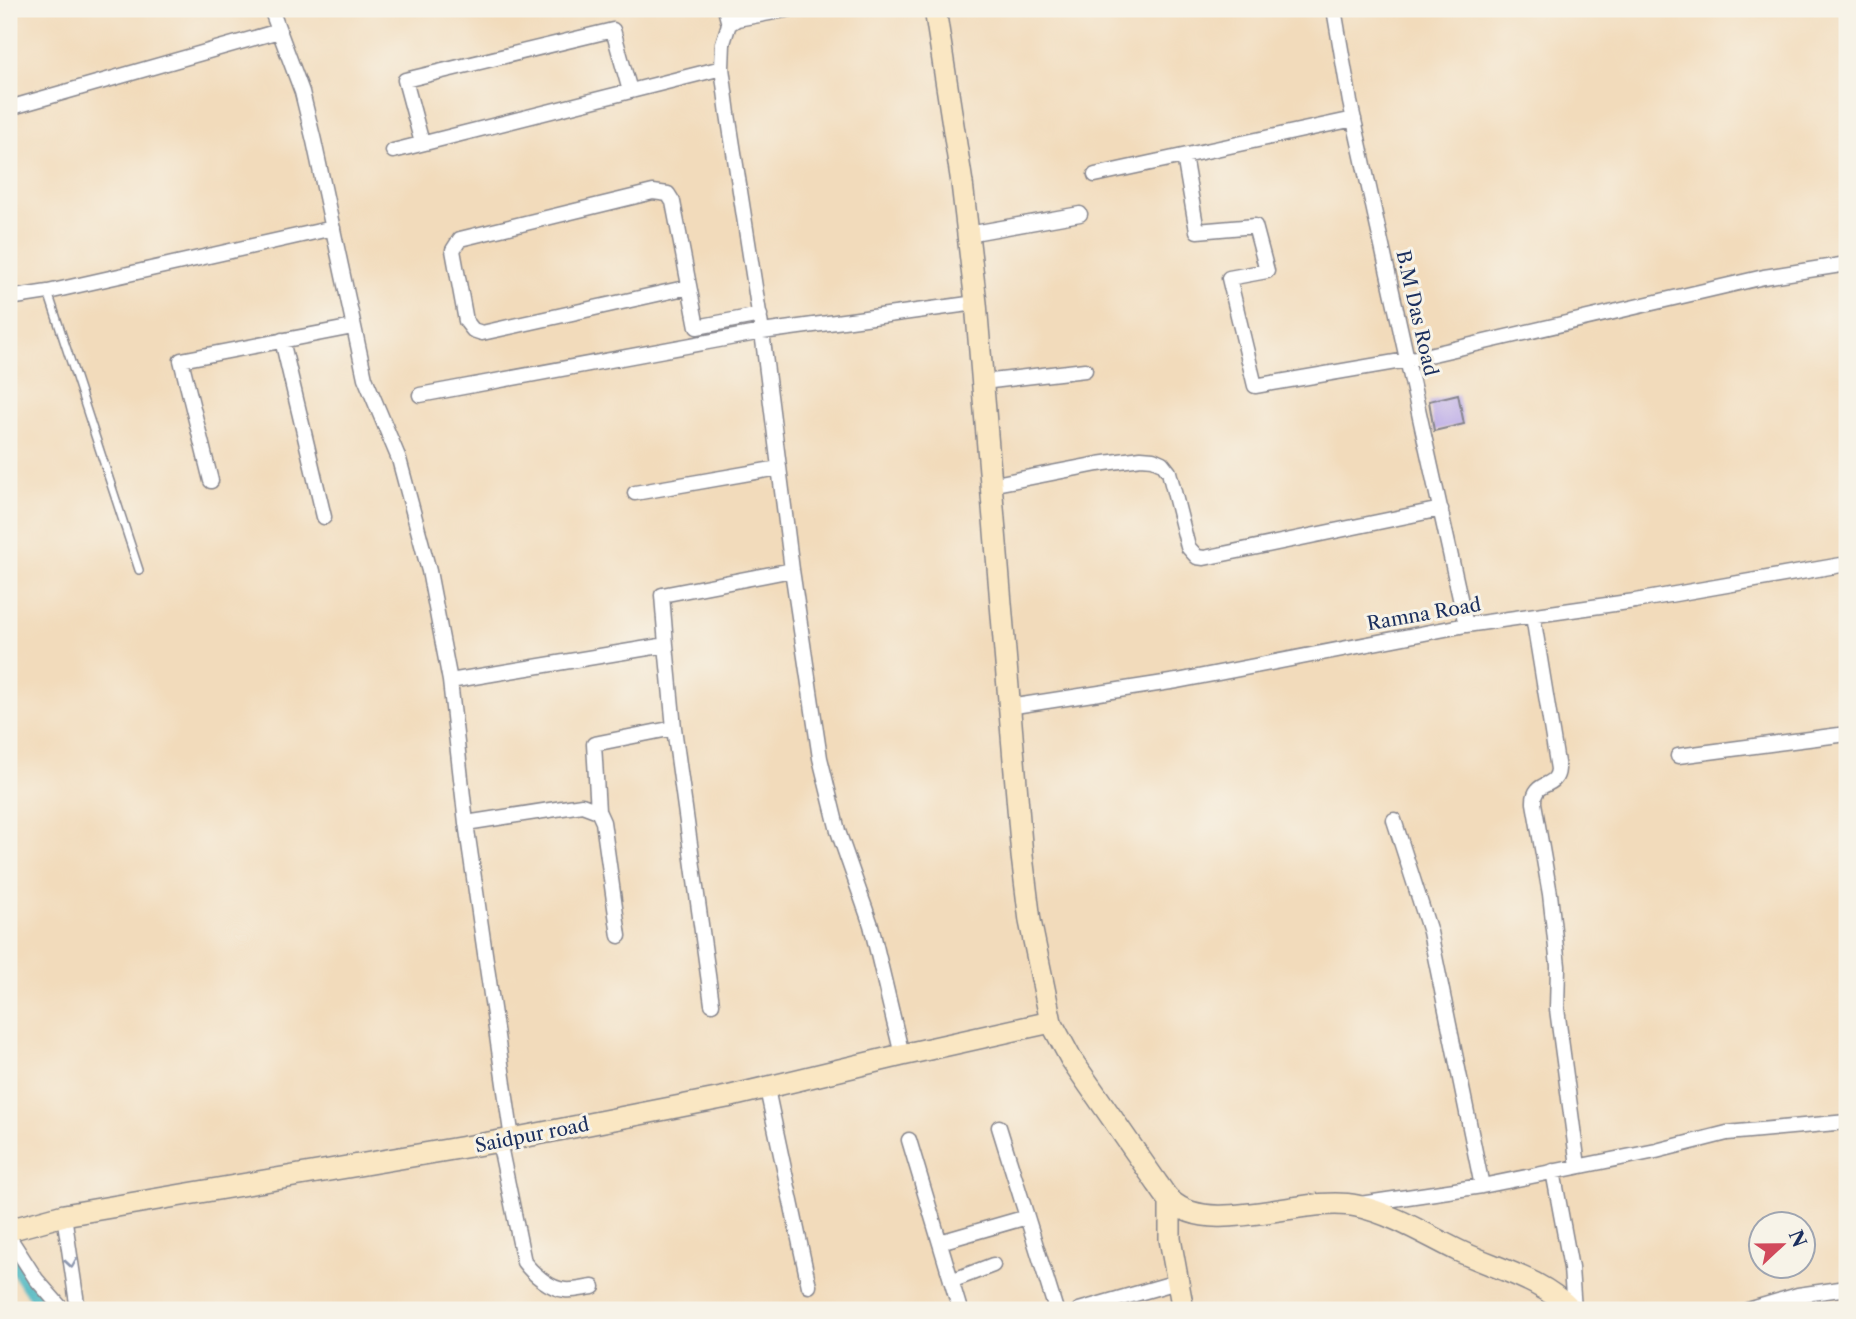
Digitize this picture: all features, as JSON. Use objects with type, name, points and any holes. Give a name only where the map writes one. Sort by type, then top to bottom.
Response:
[{"type":"main road","points":[[936,9],[976,303],[1008,708],[1030,921],[1051,1022],[1071,1059],[1170,1200],[1188,1212],[1212,1216],[1321,1204],[1355,1205],[1390,1217],[1546,1289],[1572,1310]]},
{"type":"main road","name":"Saidpur road","points":[[9,1230],[64,1215],[505,1140],[767,1089],[1051,1022]]},
{"type":"main road","points":[[1170,1200],[1170,1239],[1183,1310]]},
{"type":"street","points":[[271,9],[302,92],[365,378],[399,459],[429,571],[450,681],[505,1140],[524,1262],[549,1284],[563,1290],[593,1287]]},
{"type":"street","points":[[725,9],[729,24],[723,43],[722,68],[760,316],[792,570],[820,758],[838,831],[871,925],[902,1055]]},
{"type":"street","points":[[729,24],[737,19],[791,9]]},
{"type":"street","name":"B.M Das Road","points":[[1334,9],[1354,119],[1466,625]]},
{"type":"street","points":[[422,143],[405,80],[613,30],[630,90]]},
{"type":"street","points":[[9,108],[279,31]]},
{"type":"street","points":[[393,151],[722,68]]},
{"type":"street","points":[[1095,175],[1354,119]]},
{"type":"street","points":[[1184,156],[1197,231],[1255,226],[1267,271],[1229,278],[1255,386],[1407,359],[1764,277],[1847,264]]},
{"type":"street","points":[[689,287],[482,333],[473,330],[466,321],[453,250],[460,239],[653,192],[668,194],[673,202],[697,327],[760,316]]},
{"type":"street","points":[[968,234],[1080,214]]},
{"type":"street","points":[[9,298],[48,292],[333,228]]},
{"type":"street","points":[[420,395],[762,332],[976,303]]},
{"type":"street","points":[[211,481],[181,360],[353,327]]},
{"type":"street","points":[[282,340],[324,517]]},
{"type":"street","points":[[983,382],[1085,370]]},
{"type":"street","points":[[990,485],[1098,464],[1153,459],[1162,463],[1169,472],[1188,547],[1197,557],[1204,558],[1441,509]]},
{"type":"street","points":[[635,493],[779,468]]},
{"type":"street","name":"Ramna Road","points":[[1008,708],[1177,681],[1466,625],[1713,589],[1847,564]]},
{"type":"street","points":[[712,1004],[674,728],[662,595],[792,570]]},
{"type":"street","points":[[1532,616],[1558,769],[1558,776],[1553,781],[1537,789],[1534,803],[1558,966],[1557,1009],[1578,1166]]},
{"type":"street","points":[[450,681],[666,645]]},
{"type":"street","points":[[620,936],[603,822],[598,811],[594,744],[674,728]]},
{"type":"street","points":[[1678,756],[1847,734]]},
{"type":"street","points":[[466,823],[582,805],[598,811]]},
{"type":"street","points":[[1394,820],[1430,932],[1482,1186]]},
{"type":"street","points":[[767,1089],[809,1286]]},
{"type":"street","points":[[1355,1205],[1482,1186],[1656,1151],[1727,1133],[1847,1122]]},
{"type":"street","points":[[999,1127],[1056,1310]]},
{"type":"street","points":[[909,1140],[960,1310]]},
{"type":"street","points":[[1553,1171],[1571,1268],[1572,1310]]},
{"type":"street","points":[[64,1215],[78,1310]]},
{"type":"street","points":[[940,1242],[1027,1217]]},
{"type":"street","points":[[9,1237],[36,1279],[63,1310]]},
{"type":"street","points":[[951,1281],[993,1265]]},
{"type":"street","points":[[1079,1310],[1177,1282]]},
{"type":"street","points":[[1748,1310],[1780,1299],[1847,1287]]},
{"type":"lane","points":[[48,292],[139,570]]},
{"type":"building","points":[[1458,394],[1464,424],[1434,431],[1429,401]]},
{"type":"waterway","points":[[9,1251],[31,1286],[52,1310]]}]
